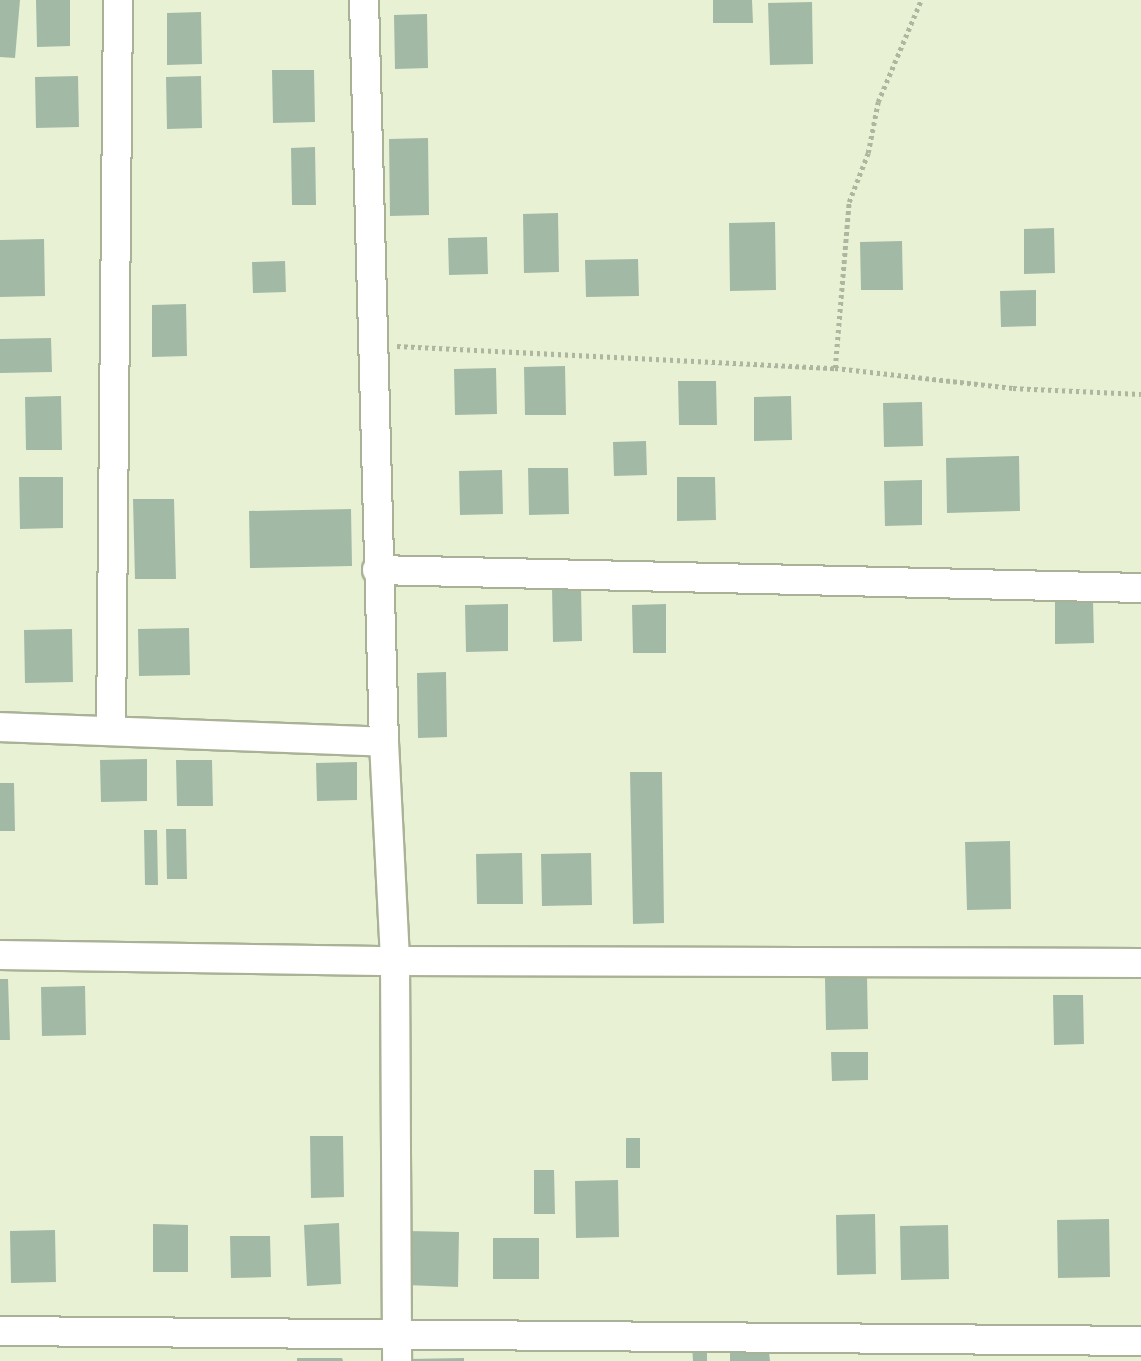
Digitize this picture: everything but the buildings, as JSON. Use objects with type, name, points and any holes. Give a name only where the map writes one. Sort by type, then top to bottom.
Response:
[{"type":"street","points":[[111,731],[118,0]]},
{"type":"street","points":[[364,0],[377,570],[395,961],[397,1347]]},
{"type":"street","points":[[377,570],[1141,588]]},
{"type":"street","points":[[0,727],[384,742]]},
{"type":"street","points":[[0,955],[395,961],[1141,962]]},
{"type":"street","points":[[0,1331],[397,1347],[1141,1342]]},
{"type":"path","points":[[835,368],[849,202],[868,153],[878,102],[920,0]]},
{"type":"path","points":[[372,345],[835,368],[1013,388],[1141,394]]}]
